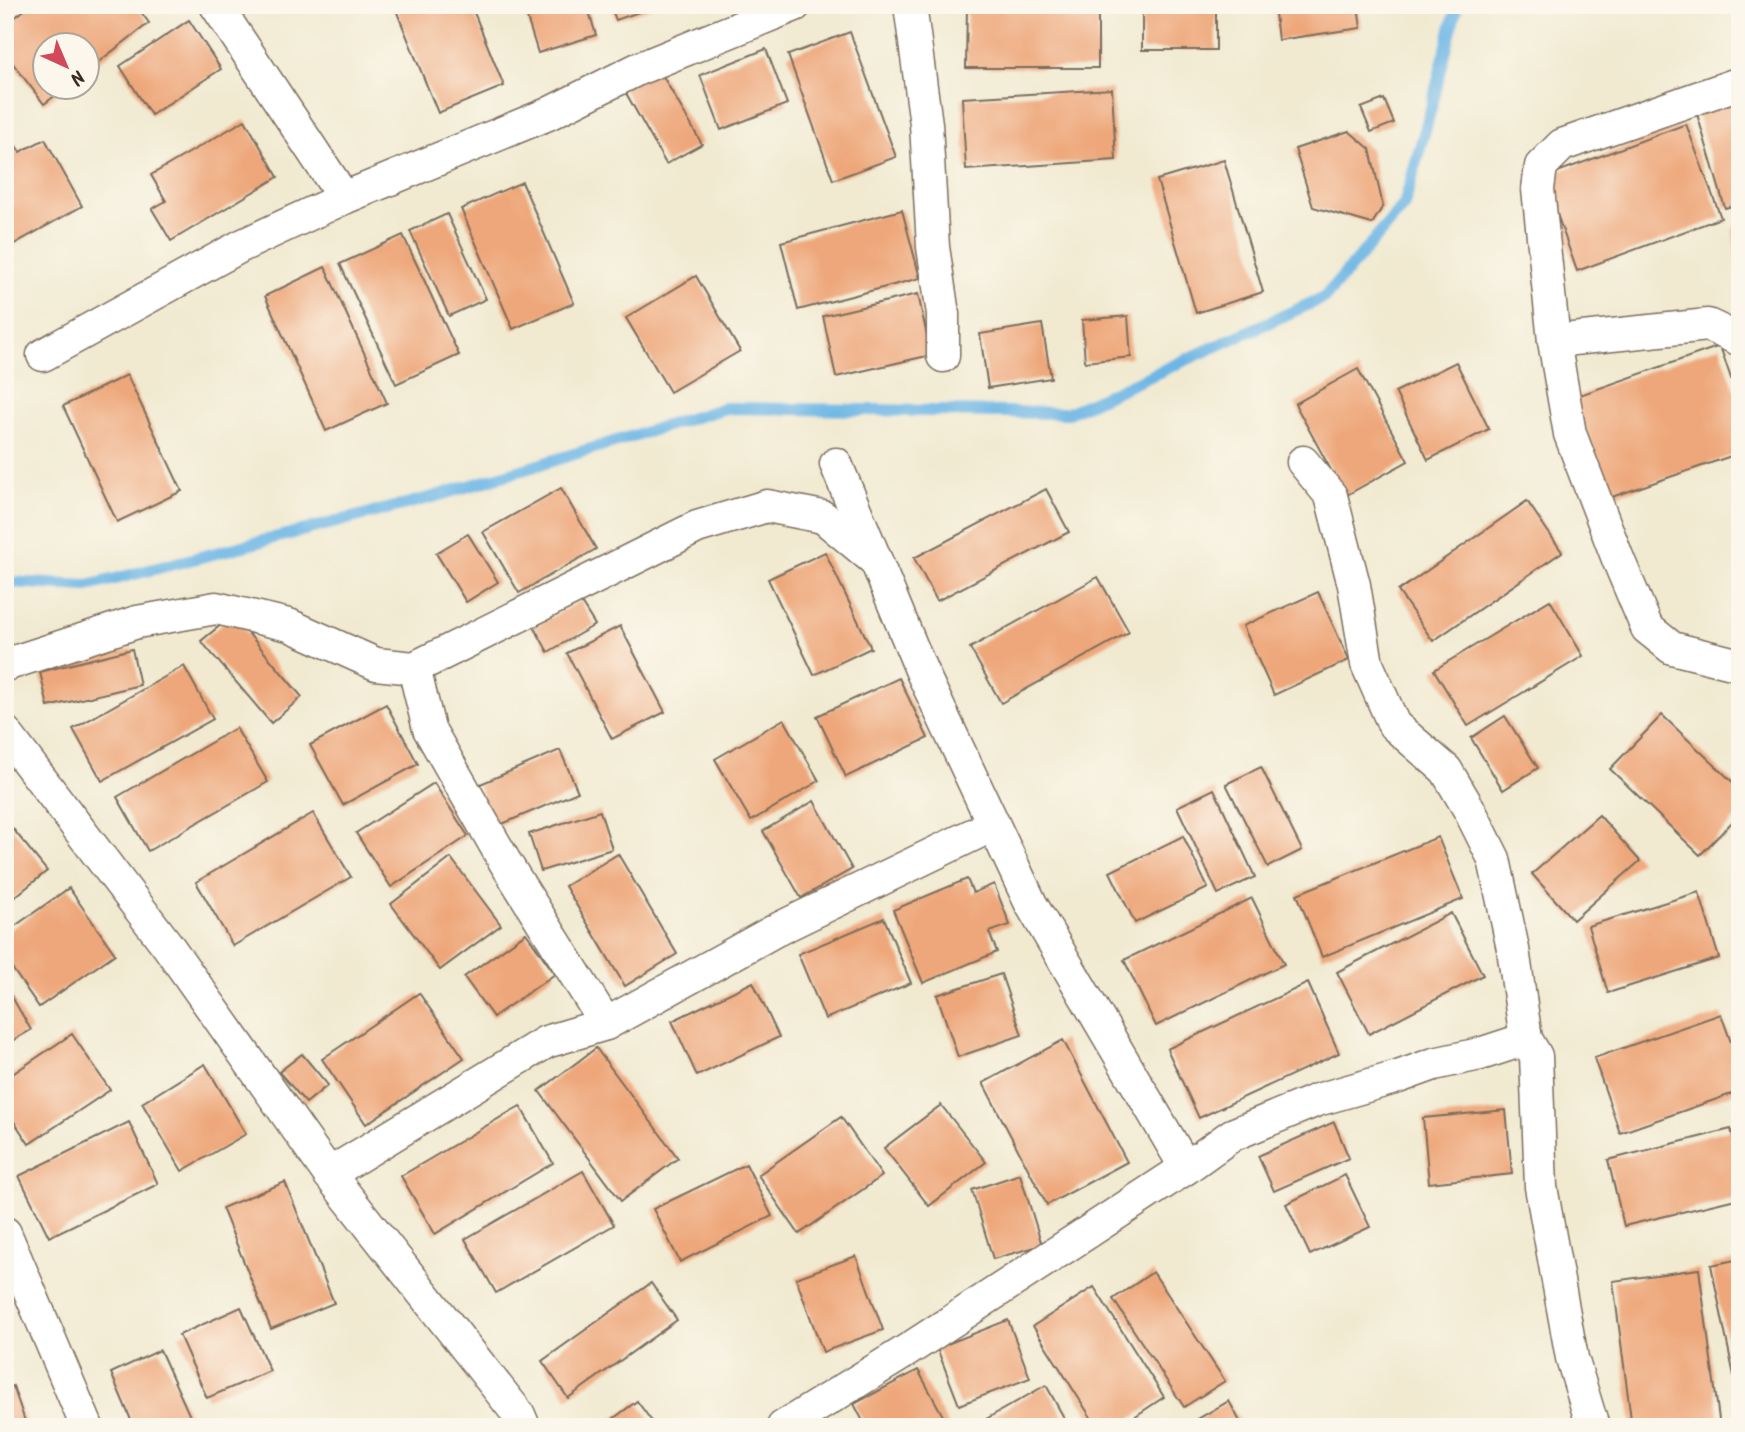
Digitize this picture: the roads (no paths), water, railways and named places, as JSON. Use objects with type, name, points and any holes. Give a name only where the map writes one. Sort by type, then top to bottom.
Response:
[{"type":"street","points":[[216,5],[344,198]]},
{"type":"street","points":[[43,355],[241,246],[344,198],[548,114],[638,69],[795,5]]},
{"type":"street","points":[[910,5],[926,124],[933,247],[943,314],[943,356]]},
{"type":"street","points":[[1740,83],[1562,145],[1541,166],[1538,189],[1555,341],[1570,434],[1647,628],[1672,648],[1740,665]]},
{"type":"street","points":[[1555,341],[1708,325],[1740,340]]},
{"type":"street","points":[[1303,462],[1331,496],[1353,585],[1367,664],[1394,725],[1446,770],[1469,808],[1494,859],[1513,949],[1526,1039],[1536,1056],[1541,1186],[1572,1358],[1593,1427]]},
{"type":"street","points":[[836,464],[922,672],[1031,904],[1186,1168]]},
{"type":"street","points":[[5,665],[137,622],[216,608],[289,625],[376,664],[414,668],[697,527],[767,506],[823,517],[876,561]]},
{"type":"street","points":[[414,668],[429,729],[505,862],[606,1024]]},
{"type":"street","points":[[5,732],[168,946],[329,1174],[519,1415],[524,1427]]},
{"type":"street","points":[[329,1174],[546,1042],[606,1024],[776,930],[993,825]]},
{"type":"street","points":[[783,1427],[900,1355],[1232,1135],[1317,1100],[1526,1039]]},
{"type":"street","points":[[5,1233],[87,1427]]},
{"type":"waterway","points":[[5,582],[88,586],[433,497],[725,408],[1068,413],[1325,297],[1404,205],[1457,5]]}]
